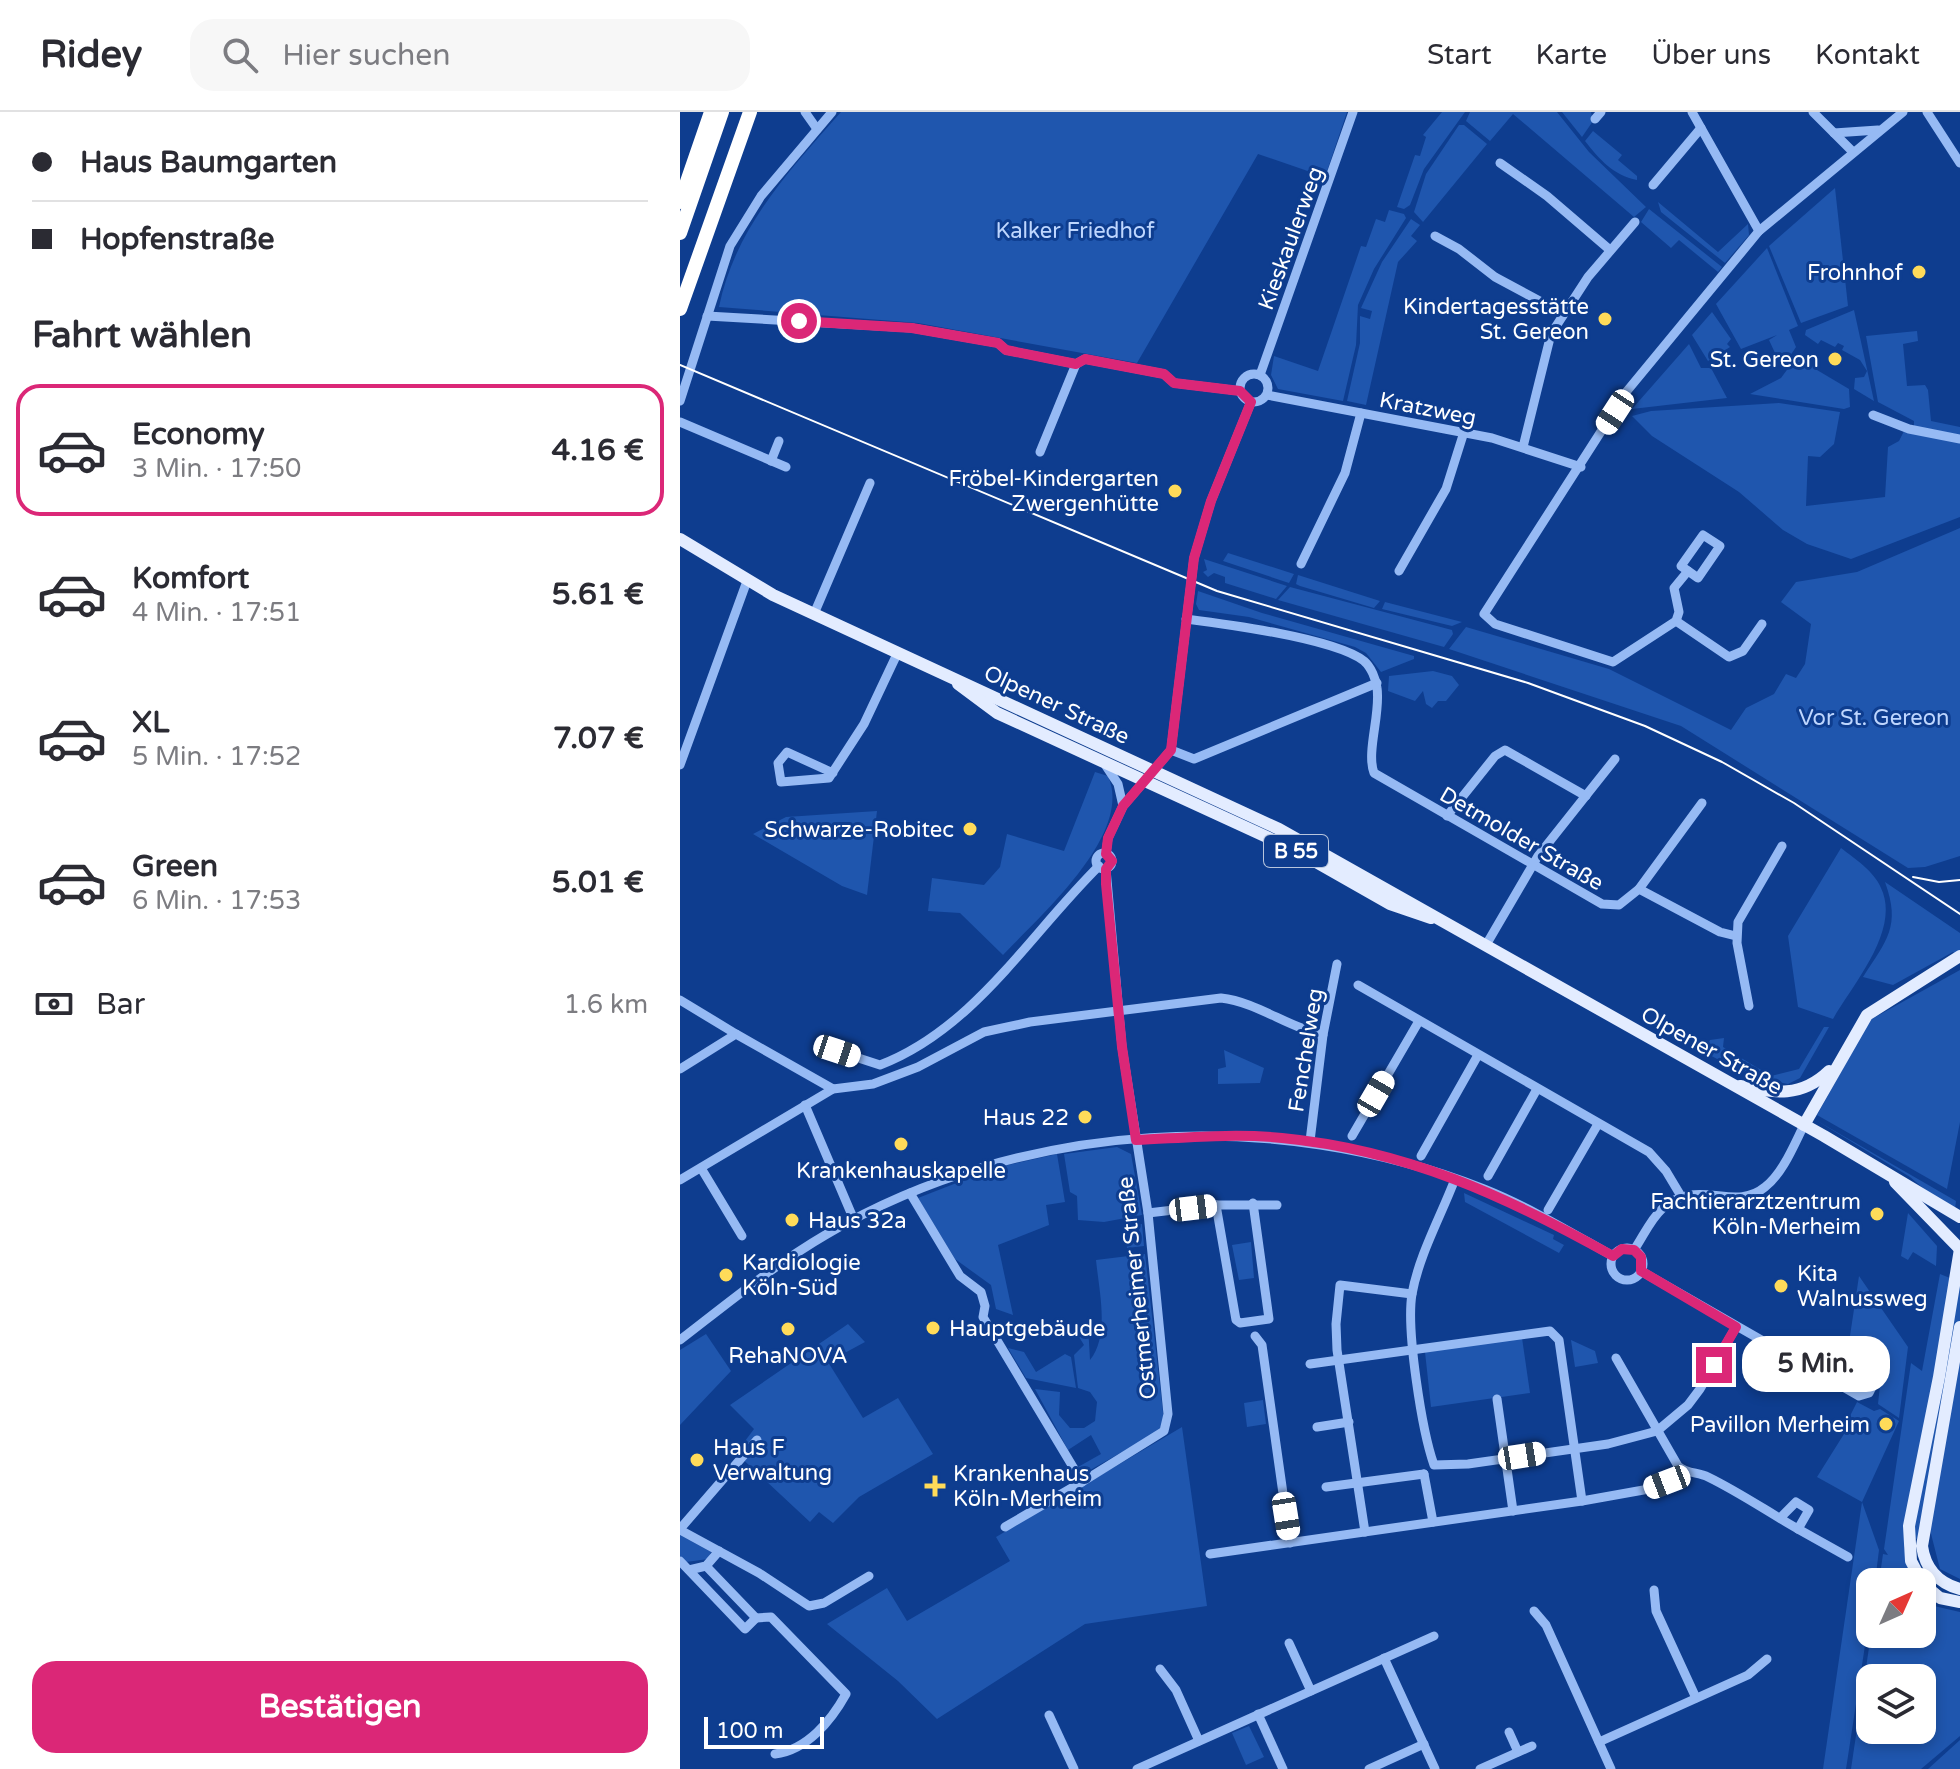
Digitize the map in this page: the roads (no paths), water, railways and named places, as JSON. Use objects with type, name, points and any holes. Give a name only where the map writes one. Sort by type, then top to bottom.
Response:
[{"type":"highway","points":[[680,202],[711,112]]},
{"type":"highway","points":[[680,233],[722,112]]},
{"type":"highway","points":[[680,309],[750,112]]},
{"type":"main road","name":"Olpener Straße","points":[[680,539],[747,581],[814,614],[1151,776],[1279,829],[1393,899],[1443,921],[1486,945],[1885,1171],[1960,1217]]},
{"type":"main road","name":"Olpener Straße","points":[[953,679],[973,698],[997,713],[1100,760],[1151,776]]},
{"type":"main road","points":[[1804,1125],[1857,1028],[1874,1009],[1956,960]]},
{"type":"main road","name":"B 55","points":[[1729,1083],[1779,1093],[1794,1092],[1811,1086],[1837,1063]]},
{"type":"main road","points":[[1885,1171],[1960,1249],[1908,1544],[1915,1568]]},
{"type":"main road","points":[[1960,1327],[1923,1538],[1923,1554],[1930,1569],[1941,1581],[1960,1589]]},
{"type":"main road","points":[[1936,1594],[1960,1602]]},
{"type":"street","points":[[805,112],[817,129]]},
{"type":"street","points":[[680,401],[723,261],[743,223],[832,112]]},
{"type":"street","name":"Kieskaulerweg","points":[[1260,375],[1353,112]]},
{"type":"street","points":[[1692,112],[1759,231]]},
{"type":"street","points":[[1813,112],[1852,151]]},
{"type":"street","points":[[1688,571],[1674,588],[1679,612],[1676,621],[1617,660],[1606,662],[1495,624],[1484,614],[1627,391],[1759,231],[1852,151],[1903,112]]},
{"type":"street","points":[[1927,112],[1960,163]]},
{"type":"street","points":[[1653,185],[1701,128]]},
{"type":"street","points":[[1834,133],[1878,130]]},
{"type":"street","points":[[1500,163],[1547,196],[1610,250]]},
{"type":"street","points":[[1523,447],[1543,358],[1562,313],[1635,222]]},
{"type":"street","points":[[1435,236],[1495,277],[1562,313]]},
{"type":"street","points":[[707,316],[912,328],[998,343],[1006,350],[1076,364]]},
{"type":"street","points":[[1040,452],[1076,364],[1085,359],[1164,374],[1174,383],[1240,391],[1251,402],[1259,402],[1267,395],[1267,382],[1260,375],[1248,375],[1243,379],[1240,391]]},
{"type":"street","name":"Kratzweg","points":[[1267,395],[1464,432],[1523,447],[1581,467]]},
{"type":"street","points":[[837,1051],[880,1065],[930,1041],[970,1008],[1102,868],[1098,857],[1106,854],[1108,838],[1123,806],[1171,750],[1194,558],[1206,514],[1251,402]]},
{"type":"street","points":[[1301,564],[1345,473],[1361,413]]},
{"type":"street","points":[[1873,415],[1909,429],[1960,439]]},
{"type":"street","points":[[680,422],[786,467]]},
{"type":"street","points":[[1399,571],[1446,489],[1464,432]]},
{"type":"street","points":[[771,461],[779,441]]},
{"type":"street","points":[[814,614],[870,483]]},
{"type":"street","points":[[1703,535],[1720,546],[1698,578],[1688,571],[1681,566],[1703,535]]},
{"type":"street","points":[[680,765],[747,581]]},
{"type":"street","points":[[1171,750],[1194,759],[1377,683],[1365,662],[1345,651],[1257,628],[1186,619]]},
{"type":"street","points":[[1676,621],[1729,657],[1743,651],[1762,624]]},
{"type":"street","points":[[833,773],[787,752],[778,763],[781,782],[829,778],[833,773],[864,724],[898,652]]},
{"type":"street","name":"Detmolder Straße","points":[[1377,683],[1379,702],[1374,773],[1610,906],[1619,905],[1639,889]]},
{"type":"street","points":[[1447,816],[1495,756],[1505,750],[1586,796]]},
{"type":"street","points":[[1486,945],[1534,865],[1615,759]]},
{"type":"street","points":[[1100,760],[1115,777],[1123,806]]},
{"type":"street","points":[[1702,803],[1639,889],[1720,932],[1736,936]]},
{"type":"street","points":[[1749,1006],[1736,936],[1738,922],[1782,846]]},
{"type":"street","name":"Ostmerheimer Straße","points":[[1005,1527],[1159,1435],[1167,1426],[1148,1213],[1102,868]]},
{"type":"street","name":"Fenchelweg","points":[[1310,1141],[1323,1035],[1337,964]]},
{"type":"street","points":[[1358,985],[1649,1152],[1666,1171],[1681,1196]]},
{"type":"street","points":[[680,1180],[833,1089],[873,1084],[918,1067],[965,1040],[1002,1027],[1221,998],[1235,1000],[1296,1029],[1323,1035]]},
{"type":"street","points":[[680,1000],[833,1089]]},
{"type":"street","points":[[1352,1136],[1419,1021]]},
{"type":"street","points":[[680,1069],[736,1034]]},
{"type":"street","points":[[1421,1156],[1478,1055]]},
{"type":"street","points":[[1488,1176],[1537,1089]]},
{"type":"street","points":[[805,1105],[854,1220]]},
{"type":"street","points":[[1548,1210],[1598,1124]]},
{"type":"street","points":[[1634,1250],[1660,1211],[1681,1196],[1703,1192],[1742,1197],[1763,1190],[1774,1178],[1804,1125]]},
{"type":"street","points":[[680,1340],[764,1274],[854,1220],[910,1193],[972,1171],[1060,1149],[1136,1140],[1211,1136],[1310,1141],[1455,1179],[1512,1201],[1613,1256]]},
{"type":"street","points":[[701,1168],[742,1236]]},
{"type":"street","points":[[1434,1465],[1415,1350],[1412,1294],[1421,1261],[1455,1179]]},
{"type":"street","points":[[910,1193],[960,1276],[979,1289],[984,1301],[983,1317],[1082,1482]]},
{"type":"street","points":[[1216,1205],[1236,1320],[1240,1323],[1269,1319],[1253,1203]]},
{"type":"street","points":[[1148,1213],[1216,1205],[1277,1205]]},
{"type":"street","points":[[1622,1249],[1634,1250],[1641,1257],[1641,1271],[1634,1278],[1619,1278],[1611,1268],[1613,1256],[1622,1249]]},
{"type":"street","points":[[1641,1271],[1833,1380]]},
{"type":"street","points":[[1365,1532],[1336,1324],[1340,1285],[1412,1294]]},
{"type":"street","points":[[1326,1487],[1424,1474],[1434,1465],[1505,1459],[1624,1441],[1657,1431],[1688,1405],[1736,1327]]},
{"type":"street","points":[[1310,1364],[1546,1331],[1555,1333],[1559,1340],[1582,1501]]},
{"type":"street","points":[[1255,1336],[1262,1345],[1290,1543]]},
{"type":"street","points":[[1616,1358],[1657,1431],[1684,1471],[1705,1475],[1848,1557]]},
{"type":"street","points":[[1497,1399],[1513,1511]]},
{"type":"street","points":[[1317,1427],[1349,1422]]},
{"type":"street","points":[[757,1440],[680,1529],[809,1606],[824,1603],[869,1576]]},
{"type":"street","points":[[1210,1554],[1582,1501],[1649,1489],[1682,1475],[1684,1471]]},
{"type":"street","points":[[1424,1474],[1433,1522]]},
{"type":"street","points":[[1780,1518],[1796,1502],[1809,1510],[1798,1529]]},
{"type":"street","points":[[689,1570],[706,1566],[719,1551]]},
{"type":"street","points":[[680,1561],[745,1629],[756,1618],[771,1617],[846,1694],[834,1715],[794,1752],[775,1754]]},
{"type":"street","points":[[706,1566],[756,1618]]},
{"type":"street","points":[[1654,1590],[1656,1611],[1696,1698]]},
{"type":"street","points":[[1534,1611],[1546,1625],[1611,1769]]},
{"type":"street","points":[[1137,1769],[1434,1636]]},
{"type":"street","points":[[1289,1643],[1311,1691]]},
{"type":"street","points":[[1384,1658],[1435,1769]]},
{"type":"street","points":[[1599,1742],[1748,1675],[1767,1659]]},
{"type":"street","points":[[1160,1669],[1176,1690],[1199,1741]]},
{"type":"street","points":[[1258,1714],[1283,1769]]},
{"type":"street","points":[[1049,1715],[1074,1769]]},
{"type":"street","points":[[1509,1732],[1518,1752]]},
{"type":"street","points":[[1369,1769],[1424,1744]]},
{"type":"street","points":[[1480,1769],[1532,1746]]},
{"type":"tram line","points":[[680,365],[1217,591],[1528,683],[1645,726],[1722,762],[1794,803],[1960,914]]},
{"type":"tram line","points":[[1913,877],[1939,882],[1960,880]]},
{"type":"place","name":"Frohnhof","points":[[1919,272]]},
{"type":"place","name":"Kindertagesstätte St. Gereon","points":[[1605,319]]},
{"type":"place","name":"St. Gereon","points":[[1835,359]]},
{"type":"place","name":"Fröbel-Kindergarten Zwergenhütte","points":[[1175,491]]},
{"type":"place","name":"Schwarze-Robitec","points":[[970,829]]},
{"type":"place","name":"Haus 22","points":[[1085,1117]]},
{"type":"place","name":"Krankenhauskapelle","points":[[901,1144]]},
{"type":"place","name":"Fachtierarztzentrum Köln-Merheim","points":[[1877,1214]]},
{"type":"place","name":"Haus 32a","points":[[792,1220]]},
{"type":"place","name":"Kardiologie Köln-Süd","points":[[726,1275]]},
{"type":"place","name":"Kita Walnussweg","points":[[1781,1286]]},
{"type":"place","name":"Hauptgebäude","points":[[933,1328]]},
{"type":"place","name":"RehaNOVA","points":[[788,1329]]},
{"type":"place","name":"Pavillon Merheim","points":[[1886,1424]]},
{"type":"place","name":"Haus F Verwaltung","points":[[697,1460]]},
{"type":"place","name":"Krankenhaus Köln-Merheim","points":[[935,1486]]},
{"type":"park label","name":"Kalker Friedhof","points":[[1075,230]]},
{"type":"park label","name":"Vor St. Gereon","points":[[1874,717]]}]
